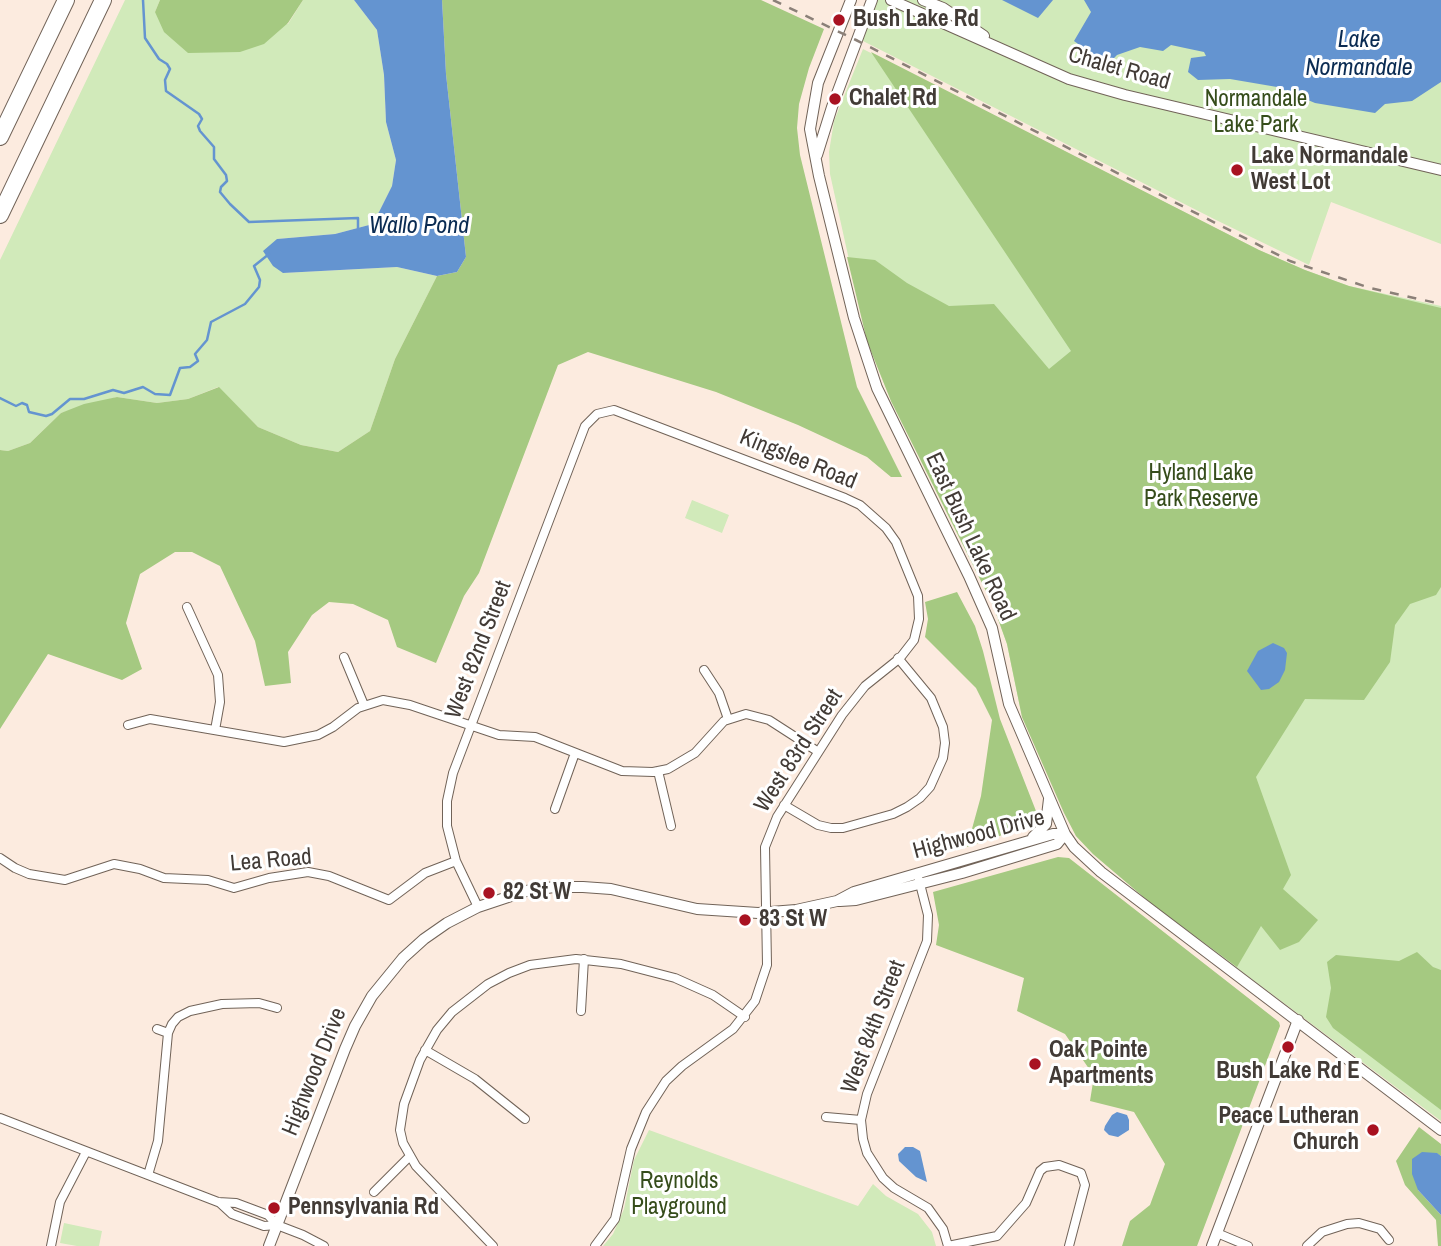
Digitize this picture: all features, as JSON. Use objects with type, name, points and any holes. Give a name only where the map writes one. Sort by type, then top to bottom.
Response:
[{"type":"highway","points":[[0,137],[66,0]]},
{"type":"highway","points":[[0,215],[105,0]]},
{"type":"street","points":[[841,0],[843,20]]},
{"type":"street","name":"East Bush Lake Road","points":[[851,0],[824,64],[813,101],[810,129],[835,244],[863,351],[877,388],[992,628],[1009,704],[1065,834],[1074,847],[1101,872],[1441,1130]]},
{"type":"street","name":"East Bush Lake Road","points":[[817,158],[832,107],[872,0]]},
{"type":"street","name":"Chalet Road","points":[[891,0],[995,44],[1053,73],[1085,84],[1441,170]]},
{"type":"street","name":"Chalet Road","points":[[923,0],[943,8],[995,44]]},
{"type":"street","name":"Kingslee Road","points":[[597,414],[614,410],[860,505],[886,528],[896,542],[918,596],[919,619]]},
{"type":"street","name":"West 82nd Street","points":[[478,907],[456,861],[447,826],[447,801],[453,774],[585,426],[597,414]]},
{"type":"street","points":[[187,607],[218,676],[220,702],[215,730]]},
{"type":"street","name":"West 83rd Street","points":[[594,1246],[615,1219],[631,1149],[646,1112],[666,1082],[682,1066],[733,1029],[755,1001],[767,965],[765,847],[770,831],[817,751],[865,686],[898,658],[914,640],[919,619]]},
{"type":"street","points":[[344,657],[364,705]]},
{"type":"street","points":[[784,805],[818,825],[843,828],[907,807],[930,787],[939,773],[943,758],[943,727],[931,698],[898,658]]},
{"type":"street","points":[[704,670],[719,693],[729,719]]},
{"type":"street","points":[[128,725],[150,719],[267,740],[302,740],[334,727],[364,705],[383,700],[397,701],[499,735],[535,737],[622,771],[658,771],[682,762],[729,719],[746,714],[769,720],[817,751]]},
{"type":"street","points":[[555,809],[575,753]]},
{"type":"street","points":[[658,771],[671,825]]},
{"type":"street","points":[[1027,842],[1046,824],[1049,796]]},
{"type":"street","name":"Highwood Drive","points":[[269,1246],[355,1026],[372,996],[402,958],[447,923],[478,907],[526,891],[554,887],[611,889],[697,909],[766,912],[815,908],[837,901],[856,900],[1027,842],[1053,834],[1065,834]]},
{"type":"street","name":"Highwood Drive","points":[[919,879],[1057,844],[1065,834]]},
{"type":"street","name":"Lea Road","points":[[0,858],[29,874],[65,880],[114,864],[164,878],[208,880],[234,888],[269,878],[308,872],[329,876],[389,900],[425,873],[456,861]]},
{"type":"street","name":"West 84th Street","points":[[919,879],[928,915],[927,941],[867,1094],[862,1120],[863,1139],[874,1166],[894,1188],[928,1208],[943,1229],[948,1246]]},
{"type":"street","points":[[493,1246],[409,1157],[403,1143],[400,1117],[425,1050],[452,1012],[488,984],[530,965],[553,960],[584,959],[621,964],[675,978],[713,995],[745,1017]]},
{"type":"street","points":[[581,1012],[584,959]]},
{"type":"street","points":[[148,1175],[158,1141],[167,1033],[178,1017],[190,1010],[240,1002],[277,1008]]},
{"type":"street","points":[[1212,1246],[1298,1020]]},
{"type":"street","points":[[157,1029],[167,1033]]},
{"type":"street","points":[[425,1050],[475,1079],[525,1119]]},
{"type":"street","points":[[827,1117],[862,1120]]},
{"type":"street","points":[[0,1118],[218,1202],[236,1203],[268,1215],[277,1225],[324,1246]]},
{"type":"street","points":[[51,1246],[60,1202],[86,1152]]},
{"type":"street","points":[[374,1192],[409,1157]]},
{"type":"street","points":[[948,1246],[997,1236],[1026,1203],[1040,1171],[1045,1167],[1059,1165],[1081,1173],[1085,1185],[1069,1246]]},
{"type":"street","points":[[1307,1246],[1322,1232],[1359,1223],[1380,1229],[1389,1240]]},
{"type":"street","points":[[1217,1233],[1248,1246]]},
{"type":"green space","points":[[125,0],[160,0],[155,12],[288,24],[303,0],[354,0],[377,30],[384,75],[386,122],[396,160],[392,186],[369,225],[335,234],[277,239],[283,273],[397,267],[437,276],[395,359],[370,431],[338,452],[301,445],[258,427],[218,387],[188,399],[157,403],[117,397],[61,413],[30,443],[8,451],[0,450],[0,260]]},
{"type":"green space","points":[[160,0],[303,0],[288,23],[264,44],[240,52],[188,53],[164,32],[155,12]]},
{"type":"green space","points":[[442,0],[761,0],[824,29],[799,104],[797,128],[800,155],[857,387],[902,477],[891,477],[867,457],[798,425],[716,392],[588,352],[558,365],[479,573],[464,596],[436,663],[397,647],[388,620],[353,604],[329,602],[312,615],[288,652],[291,683],[265,686],[255,641],[220,566],[192,552],[175,552],[140,574],[126,623],[142,669],[122,680],[48,654],[0,729],[0,450],[8,451],[30,443],[61,413],[84,404],[117,397],[157,403],[188,399],[219,387],[258,427],[301,445],[338,452],[370,431],[395,359],[437,276],[457,272],[466,257],[446,74]]},
{"type":"green space","name":"Normandale Lake Park","points":[[876,0],[1441,0],[1441,244],[1331,202],[1309,265],[861,40]]},
{"type":"green space","name":"Hyland Lake Park Reserve","points":[[863,49],[1259,250],[1349,286],[1441,306],[1441,1121],[1153,905],[1076,836],[1022,717],[1007,644],[993,605],[891,401],[867,341],[830,174],[829,152],[834,121]]},
{"type":"green space","name":"Hyland Lake Park Reserve","points":[[871,52],[1259,250],[1349,286],[1441,308],[1441,587],[1436,595],[1410,604],[1395,625],[1390,662],[1364,700],[1305,699],[1256,777],[1291,875],[1283,889],[1318,920],[1299,942],[1280,950],[1261,926],[1237,967],[1153,905],[1093,854],[1076,836],[1064,813],[1022,717],[1007,644],[993,605],[891,401],[867,341],[847,257],[875,260],[907,283],[949,306],[994,304],[1049,369],[1071,351]]},
{"type":"green space","points":[[692,500],[729,515],[722,533],[685,518]]},
{"type":"green space","points":[[957,592],[975,626],[1000,719],[1036,811],[1033,820],[1023,828],[967,847],[981,796],[992,720],[976,688],[925,637],[928,619],[925,602]]},
{"type":"green space","points":[[1058,857],[1069,858],[1279,1022],[1280,1026],[1197,1246],[1122,1246],[1130,1221],[1150,1205],[1165,1164],[1134,1112],[1090,1101],[1094,1076],[1065,1034],[1017,1011],[1024,978],[936,945],[939,925],[933,892]]},
{"type":"green space","points":[[1417,952],[1433,967],[1441,970],[1441,1110],[1333,1028],[1326,1017],[1331,988],[1327,962],[1336,955],[1399,961]]},
{"type":"green space","points":[[1419,1127],[1441,1144],[1441,1156],[1436,1153],[1418,1190],[1441,1215],[1441,1246],[1438,1246],[1436,1220],[1405,1185],[1396,1161]]},
{"type":"green space","name":"Reynolds Playground","points":[[649,1130],[858,1206],[873,1184],[886,1196],[918,1214],[932,1232],[936,1246],[603,1246],[613,1234],[624,1209],[634,1160]]},
{"type":"green space","points":[[64,1223],[102,1231],[99,1246],[60,1243]]},
{"type":"water","name":"Wallo Pond","points":[[354,0],[442,0],[446,74],[466,257],[457,272],[437,276],[397,267],[283,273],[273,266],[263,251],[277,239],[335,234],[369,225],[392,186],[396,160],[386,122],[384,75],[377,30]]},
{"type":"water","points":[[1002,0],[1053,0],[1038,18]]},
{"type":"water","name":"Lake Normandale","points":[[1084,0],[1441,0],[1441,82],[1412,101],[1385,104],[1375,113],[1315,103],[1277,87],[1230,79],[1198,80],[1188,72],[1191,58],[1206,56],[1204,52],[1171,45],[1163,51],[1140,47],[1117,55],[1107,65],[1074,41],[1091,12]]},
{"type":"water","points":[[1273,643],[1284,648],[1287,653],[1285,670],[1279,682],[1269,689],[1261,690],[1247,671],[1258,651]]},
{"type":"water","points":[[1117,1112],[1127,1115],[1129,1120],[1129,1130],[1118,1137],[1109,1135],[1104,1130],[1112,1115]]},
{"type":"water","points":[[905,1147],[920,1151],[927,1182],[916,1177],[899,1161],[898,1154]]},
{"type":"water","points":[[1422,1152],[1437,1153],[1441,1156],[1441,1215],[1418,1190],[1412,1174],[1412,1159]]},
{"type":"waterway","points":[[143,0],[145,38],[159,59],[170,69],[165,80],[166,91],[199,114],[202,119],[198,126],[214,147],[214,159],[226,175],[227,181],[220,192],[230,204],[249,222],[358,218],[358,229]]},
{"type":"waterway","points":[[0,398],[16,406],[22,403],[27,405],[29,412],[46,416],[70,399],[84,399],[113,390],[124,393],[143,387],[155,394],[170,395],[180,368],[190,367],[198,361],[195,354],[207,340],[211,322],[245,304],[259,287],[260,280],[254,266],[269,254]]},
{"type":"railway","points":[[773,0],[1290,261],[1370,288],[1441,304]]},
{"type":"place","name":"Bush Lake Rd","points":[[839,20]]},
{"type":"place","name":"Chalet Rd","points":[[835,99]]},
{"type":"place","name":"Lake Normandale West Lot","points":[[1237,170]]},
{"type":"place","name":"82 St W","points":[[489,893]]},
{"type":"place","name":"83 St W","points":[[745,920]]},
{"type":"place","name":"Bush Lake Rd E","points":[[1288,1047]]},
{"type":"place","name":"Oak Pointe Apartments","points":[[1035,1064]]},
{"type":"place","name":"Peace Lutheran Church","points":[[1373,1130]]},
{"type":"place","name":"Pennsylvania Rd","points":[[274,1208]]}]
